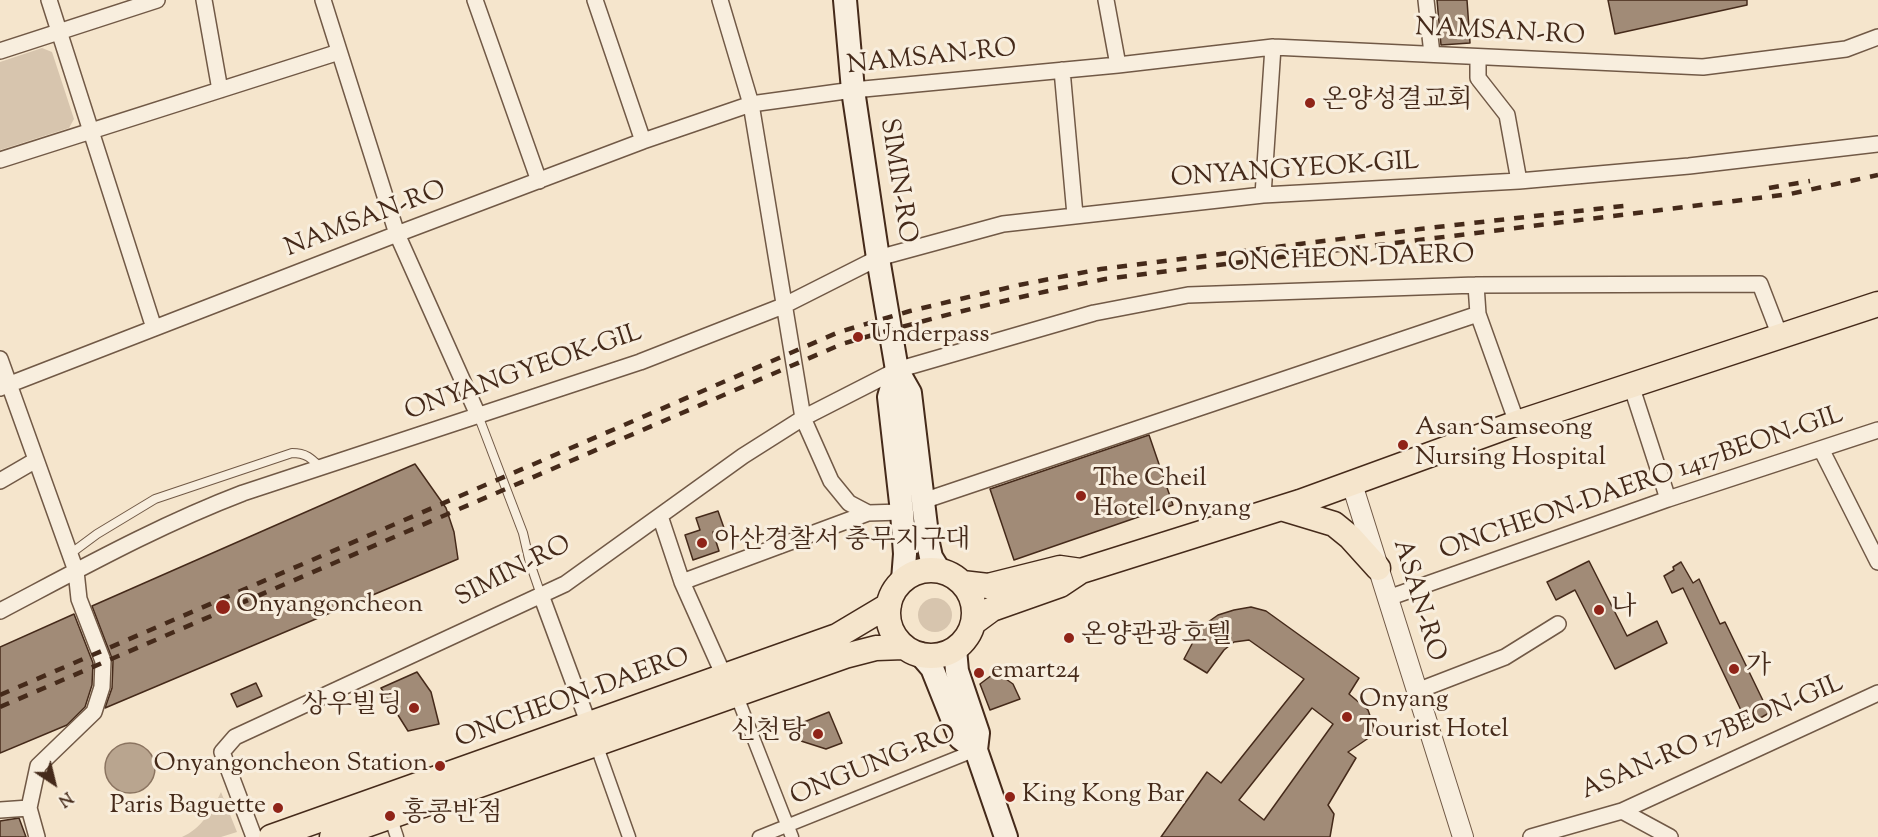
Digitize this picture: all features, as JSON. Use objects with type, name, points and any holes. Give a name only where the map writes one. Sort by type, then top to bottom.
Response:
[{"type":"main road","name":"SIMIN-RO","points":[[845,0],[853,90],[878,258],[897,370],[910,393],[931,557],[939,570]]},
{"type":"main road","points":[[973,623],[992,609],[1060,585],[1081,571],[1281,508],[1517,423],[1878,304]]},
{"type":"main road","name":"SIMIN-RO","points":[[897,370],[889,397],[902,512],[905,554],[903,580]]},
{"type":"main road","points":[[1281,508],[1334,524],[1350,537],[1378,568]]},
{"type":"main road","points":[[962,583],[988,586],[1060,568],[1081,571]]},
{"type":"main road","points":[[912,650],[929,656],[955,649],[965,639],[973,623],[973,601],[962,583],[947,572],[920,571],[903,580],[894,591],[889,605],[889,624],[895,636],[932,668],[960,738],[976,750]]},
{"type":"main road","name":"ONCHEON-DAERO","points":[[271,837],[592,734],[730,685],[837,636],[889,605]]},
{"type":"main road","name":"ONCHEON-DAERO","points":[[730,685],[876,648],[912,650]]},
{"type":"main road","points":[[955,649],[957,672],[978,733],[976,750],[1006,837]]},
{"type":"main road","name":"ONCHEON-DAERO","points":[[332,837],[394,827],[592,734]]},
{"type":"street","points":[[49,0],[154,328]]},
{"type":"street","points":[[0,51],[157,0]]},
{"type":"street","points":[[204,0],[220,90]]},
{"type":"street","points":[[323,0],[398,234],[478,415]]},
{"type":"street","points":[[475,0],[539,180]]},
{"type":"street","points":[[595,0],[643,141]]},
{"type":"street","points":[[720,0],[751,104],[802,418],[831,481],[849,503],[868,513]]},
{"type":"street","points":[[1106,0],[1118,65]]},
{"type":"street","points":[[1426,0],[1432,54]]},
{"type":"street","name":"NAMSAN-RO","points":[[4,386],[539,180],[751,104],[853,90],[1118,65],[1274,47],[1702,67],[1846,49],[1878,37]]},
{"type":"street","points":[[1263,195],[1274,47]]},
{"type":"street","points":[[0,160],[339,52]]},
{"type":"street","points":[[1478,57],[1478,78],[1506,115],[1519,181]]},
{"type":"street","points":[[1062,70],[1075,214]]},
{"type":"street","name":"ONYANGYEOK-GIL","points":[[0,611],[182,517],[243,493],[640,362],[783,306],[878,258],[1003,224],[1075,214],[1263,195],[1519,181],[1689,166],[1878,144]]},
{"type":"street","name":"ONCHEON-DAERO","points":[[897,370],[1094,313],[1188,296],[1476,285],[1760,284],[1780,336]]},
{"type":"street","points":[[1476,285],[1478,314],[1517,423]]},
{"type":"street","points":[[923,501],[1478,314]]},
{"type":"street","points":[[0,359],[4,386],[36,460],[70,554],[76,571],[79,598],[103,661],[102,687],[94,712],[38,766],[29,808],[37,837]]},
{"type":"street","name":"SIMIN-RO","points":[[254,837],[222,752],[235,737],[565,584],[743,456],[802,418],[897,370]]},
{"type":"street","points":[[1631,385],[1668,499]]},
{"type":"street","name":"ONCHEON-DAERO 1417BEON-GIL","points":[[1388,598],[1668,499],[1878,430]]},
{"type":"street","points":[[1821,449],[1878,562]]},
{"type":"street","points":[[0,481],[36,460]]},
{"type":"street","name":"ASAN-RO","points":[[1352,484],[1463,837]]},
{"type":"street","points":[[682,582],[868,513],[902,512]]},
{"type":"street","points":[[660,516],[682,582],[730,685],[790,831]]},
{"type":"street","points":[[541,596],[592,734]]},
{"type":"street","points":[[1417,691],[1505,657],[1558,624]]},
{"type":"street","name":"ASAN-RO 17BEON-GIL","points":[[1531,837],[1622,811],[1878,693]]},
{"type":"street","name":"ONCHEON-DAERO","points":[[592,734],[629,837]]},
{"type":"street","name":"ONGUNG-RO","points":[[759,837],[790,831],[976,750]]},
{"type":"street","points":[[0,810],[29,808]]},
{"type":"street","points":[[1622,811],[1670,837]]},
{"type":"lane","points":[[478,415],[523,532],[541,596]]},
{"type":"lane","points":[[70,554],[138,509],[173,492],[292,453],[309,456],[320,467]]},
{"type":"shaded area","points":[[42,48],[52,52],[74,119],[69,128],[0,150],[0,62]]},
{"type":"shaded area","points":[[935,598],[947,603],[952,615],[947,627],[935,632],[923,627],[918,615],[923,603]]},
{"type":"shaded area","points":[[130,743],[148,750],[155,768],[148,786],[130,793],[112,786],[105,768],[112,750]]},
{"type":"shaded area","points":[[221,792],[237,832],[221,837],[182,837],[201,824]]},
{"type":"building","points":[[1437,0],[1467,0],[1470,43],[1441,45]]},
{"type":"building","points":[[1608,0],[1747,0],[1747,5],[1615,34]]},
{"type":"building","name":"The Cheil Hotel Onyang","points":[[1149,435],[1173,505],[1014,560],[990,489]]},
{"type":"building","points":[[415,464],[446,508],[454,532],[458,559],[105,708],[112,688],[113,661],[92,606]]},
{"type":"building","name":"아산경찰서 충무지구대","points":[[718,511],[724,528],[713,532],[719,551],[693,560],[685,535],[700,530],[696,518]]},
{"type":"building","name":"나","points":[[1589,561],[1627,636],[1657,621],[1667,643],[1615,669],[1575,590],[1556,600],[1547,582]]},
{"type":"building","name":"가","points":[[1681,562],[1693,583],[1699,579],[1720,624],[1725,622],[1769,713],[1748,725],[1683,588],[1672,593],[1664,576]]},
{"type":"building","name":"Onyang Tourist Hotel","points":[[1251,607],[1266,611],[1359,678],[1349,694],[1368,710],[1376,733],[1348,752],[1356,758],[1328,805],[1334,814],[1330,837],[1161,837],[1207,772],[1221,783],[1304,679],[1249,640],[1234,642],[1224,650],[1207,673],[1184,659],[1201,627],[1218,615]],"holes":[[[1312,708],[1333,724],[1264,820],[1239,800]]]},
{"type":"building","points":[[74,614],[93,663],[92,685],[85,707],[67,725],[0,753],[0,647]]},
{"type":"building","name":"상우빌딩","points":[[417,672],[431,692],[439,724],[408,731],[381,688]]},
{"type":"building","points":[[996,672],[1013,684],[1020,699],[990,710],[980,684]]},
{"type":"building","points":[[256,683],[262,696],[237,707],[231,694]]},
{"type":"building","name":"신천탕","points":[[829,712],[842,743],[826,749],[801,741],[794,726]]},
{"type":"building","points":[[19,818],[26,837],[0,837],[0,821]]},
{"type":"railway","points":[[0,707],[842,344],[875,334],[973,308],[1105,279],[1790,194],[1878,175]]},
{"type":"railway","points":[[1769,188],[1810,181]]},
{"type":"railway","points":[[0,695],[839,332],[910,311],[1019,285],[1101,269],[1632,205]]},
{"type":"place","name":"온양성결교회","points":[[1310,103]]},
{"type":"place","name":"Underpass","points":[[858,337]]},
{"type":"place","name":"Asan Samseong Nursing Hospital","points":[[1403,445]]},
{"type":"place","name":"The Cheil Hotel Onyang","points":[[1081,496]]},
{"type":"place","name":"아산경찰서 충무지구대","points":[[702,543]]},
{"type":"place","name":"Onyangoncheon","points":[[223,607]]},
{"type":"place","name":"나","points":[[1599,610]]},
{"type":"place","name":"온양관광호텔","points":[[1069,638]]},
{"type":"place","name":"가","points":[[1734,669]]},
{"type":"place","name":"emart24","points":[[979,673]]},
{"type":"place","name":"상우빌딩","points":[[414,708]]},
{"type":"place","name":"Onyang Tourist Hotel","points":[[1347,717]]},
{"type":"place","name":"신천탕","points":[[818,734]]},
{"type":"place","name":"Onyangoncheon Station","points":[[440,766]]},
{"type":"place","name":"King Kong Bar","points":[[1010,797]]},
{"type":"place","name":"Paris Baguette","points":[[278,808]]},
{"type":"place","name":"홍콩반점","points":[[390,816]]}]
